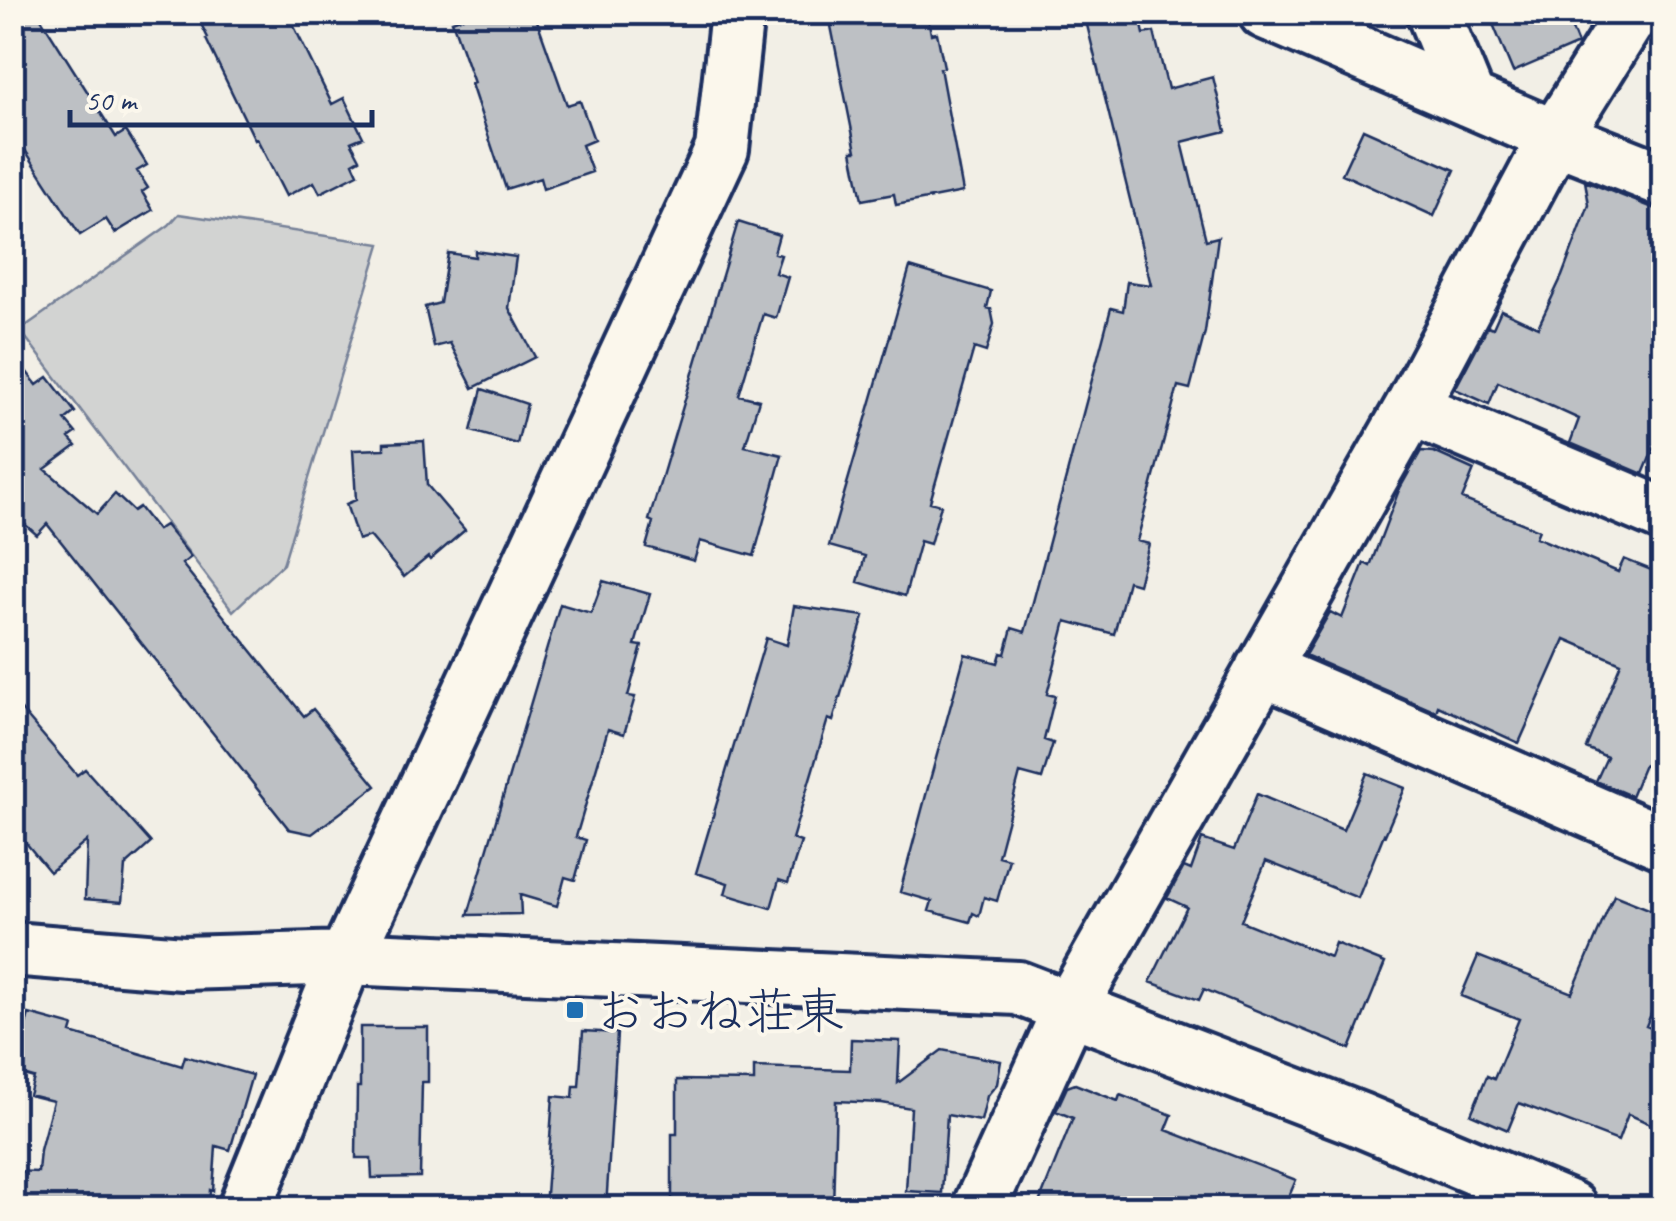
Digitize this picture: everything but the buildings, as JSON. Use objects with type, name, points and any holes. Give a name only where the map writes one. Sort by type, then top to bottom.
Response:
[{"type":"street","points":[[245,1208],[346,958],[722,149],[737,12]]},
{"type":"street","points":[[1265,12],[1664,180]]},
{"type":"street","points":[[1433,12],[1469,100]]},
{"type":"street","points":[[979,1208],[1070,1008],[1411,408],[1555,136],[1633,12]]},
{"type":"street","points":[[1411,408],[1664,514]]},
{"type":"street","points":[[1262,669],[1664,842]]},
{"type":"street","points":[[12,949],[183,963],[346,958],[1018,988],[1358,1120],[1570,1208]]},
{"type":"shaded area","points":[[179,214],[380,244],[283,564],[233,611],[20,330]]},
{"type":"place","name":"おおね荘東","points":[[575,1010]]}]
